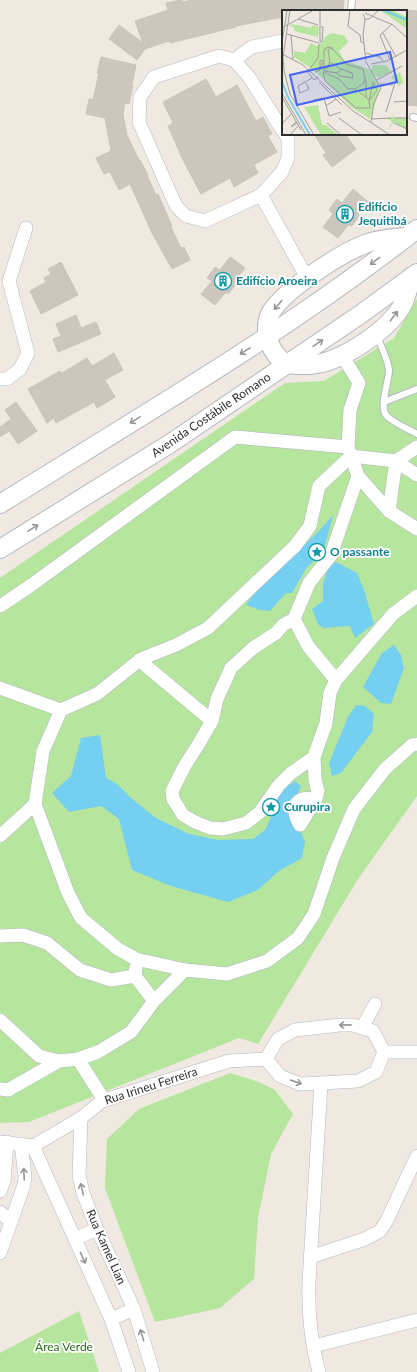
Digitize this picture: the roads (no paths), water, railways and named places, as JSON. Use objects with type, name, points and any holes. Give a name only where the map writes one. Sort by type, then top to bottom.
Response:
[{"type":"main road","points":[[412,233],[365,244],[346,252],[307,278],[284,297],[270,313],[268,324],[268,337],[274,353],[286,364],[317,364],[342,355],[377,333],[389,323],[403,303],[414,275]]},
{"type":"main road","points":[[0,504],[268,337],[305,312],[412,233]]},
{"type":"main road","name":"Avenida Costábile Romano","points":[[0,549],[171,443],[361,314],[414,275]]},
{"type":"street","points":[[234,60],[252,47],[282,41]]},
{"type":"street","points":[[282,129],[249,77],[234,60],[219,56],[154,77],[140,97],[139,122],[176,206],[186,216],[205,221],[261,195],[282,172],[288,158],[288,139],[286,135]]},
{"type":"street","points":[[261,195],[307,278]]},
{"type":"street","points":[[0,379],[7,379],[20,370],[28,353],[9,281],[26,228]]},
{"type":"street","points":[[342,355],[359,383],[350,410],[350,452],[358,476],[389,511],[417,529]]},
{"type":"street","points":[[0,606],[37,581],[235,437],[350,452],[396,460],[417,475]]},
{"type":"street","points":[[396,460],[417,447]]},
{"type":"street","points":[[350,452],[319,486],[310,526],[295,546],[208,628],[176,645],[139,660],[96,694],[61,710],[43,751],[35,804],[68,893],[81,918],[118,949],[136,959],[185,970],[227,974],[268,961],[298,938],[314,914],[333,858],[354,809],[385,769],[412,746],[417,744]]},
{"type":"street","points":[[389,511],[396,460]]},
{"type":"street","points":[[314,757],[279,784],[260,812],[246,823],[223,829],[210,828],[183,815],[173,799],[172,792],[184,767],[212,721],[217,699],[231,668],[252,648],[276,633],[283,625],[294,619],[309,584],[331,555],[358,476]]},
{"type":"street","points":[[316,799],[318,791],[315,780],[314,757],[326,723],[330,693],[336,680],[393,614],[417,596]]},
{"type":"street","points":[[294,619],[308,646],[336,680]]},
{"type":"street","points":[[139,660],[212,721]]},
{"type":"street","points":[[0,688],[61,710]]},
{"type":"street","points":[[0,836],[35,804]]},
{"type":"street","points":[[0,936],[23,935],[47,943],[80,970],[111,980],[136,976]]},
{"type":"street","points":[[136,959],[136,976],[154,1001]]},
{"type":"street","points":[[0,1020],[39,1056],[59,1061],[78,1059],[98,1052],[131,1032],[154,1001],[185,970]]},
{"type":"street","points":[[362,1028],[375,1004]]},
{"type":"street","points":[[340,1025],[353,1025],[373,1031],[384,1052],[376,1072],[358,1081],[300,1084],[280,1076],[266,1059],[278,1039],[295,1030],[340,1025]]},
{"type":"street","points":[[384,1052],[417,1052]]},
{"type":"street","points":[[78,1059],[104,1100]]},
{"type":"street","name":"Rua Irineu Ferreira","points":[[27,1145],[81,1118],[104,1100],[228,1061],[266,1059]]},
{"type":"street","points":[[0,1089],[8,1090],[59,1061]]},
{"type":"street","points":[[319,1372],[308,1308],[321,1083]]},
{"type":"street","name":"Rua Kamel Lian","points":[[81,1118],[79,1175],[83,1193],[97,1229],[134,1309],[153,1372]]},
{"type":"street","points":[[0,1191],[4,1181],[3,1142],[27,1145],[24,1185],[0,1253]]},
{"type":"street","name":"Rua Kamel Lian","points":[[27,1145],[75,1239],[111,1319],[128,1372]]},
{"type":"street","points":[[310,1257],[365,1239],[380,1231],[386,1222],[417,1156]]},
{"type":"street","points":[[0,1212],[11,1222]]},
{"type":"street","points":[[75,1239],[97,1229]]},
{"type":"street","points":[[111,1319],[134,1309]]},
{"type":"street","points":[[314,1346],[417,1320]]},
{"type":"lane","points":[[377,333],[388,367],[389,377],[383,408],[385,414],[390,419],[417,434]]},
{"type":"lane","points":[[384,402],[417,389]]},
{"type":"water","points":[[333,515],[323,553],[307,567],[292,593],[286,593],[270,611],[260,610],[246,605],[265,578],[288,561]]},
{"type":"water","points":[[336,562],[357,573],[364,590],[374,624],[355,638],[350,626],[323,628],[318,624],[312,609],[323,601],[323,584],[328,567]]},
{"type":"water","points":[[394,645],[401,655],[404,668],[391,704],[381,703],[363,687],[382,653]]},
{"type":"water","points":[[356,705],[365,706],[374,714],[372,732],[341,773],[332,776],[329,763],[348,717]]},
{"type":"water","points":[[100,735],[106,778],[117,784],[131,798],[156,818],[189,834],[218,840],[253,839],[265,830],[275,809],[280,792],[295,781],[301,786],[290,814],[297,823],[305,842],[302,858],[279,871],[258,890],[228,902],[171,886],[132,870],[119,819],[101,806],[69,812],[52,793],[71,776],[81,738]]},
{"type":"place","name":"Edifício Jequitibá","points":[[345,214]]},
{"type":"place","name":"Edifício Aroeira","points":[[223,281]]},
{"type":"place","name":"O passante","points":[[317,552]]},
{"type":"place","name":"Curupira","points":[[271,807]]},
{"type":"park label","name":"Área Verde","points":[[64,1347]]}]
